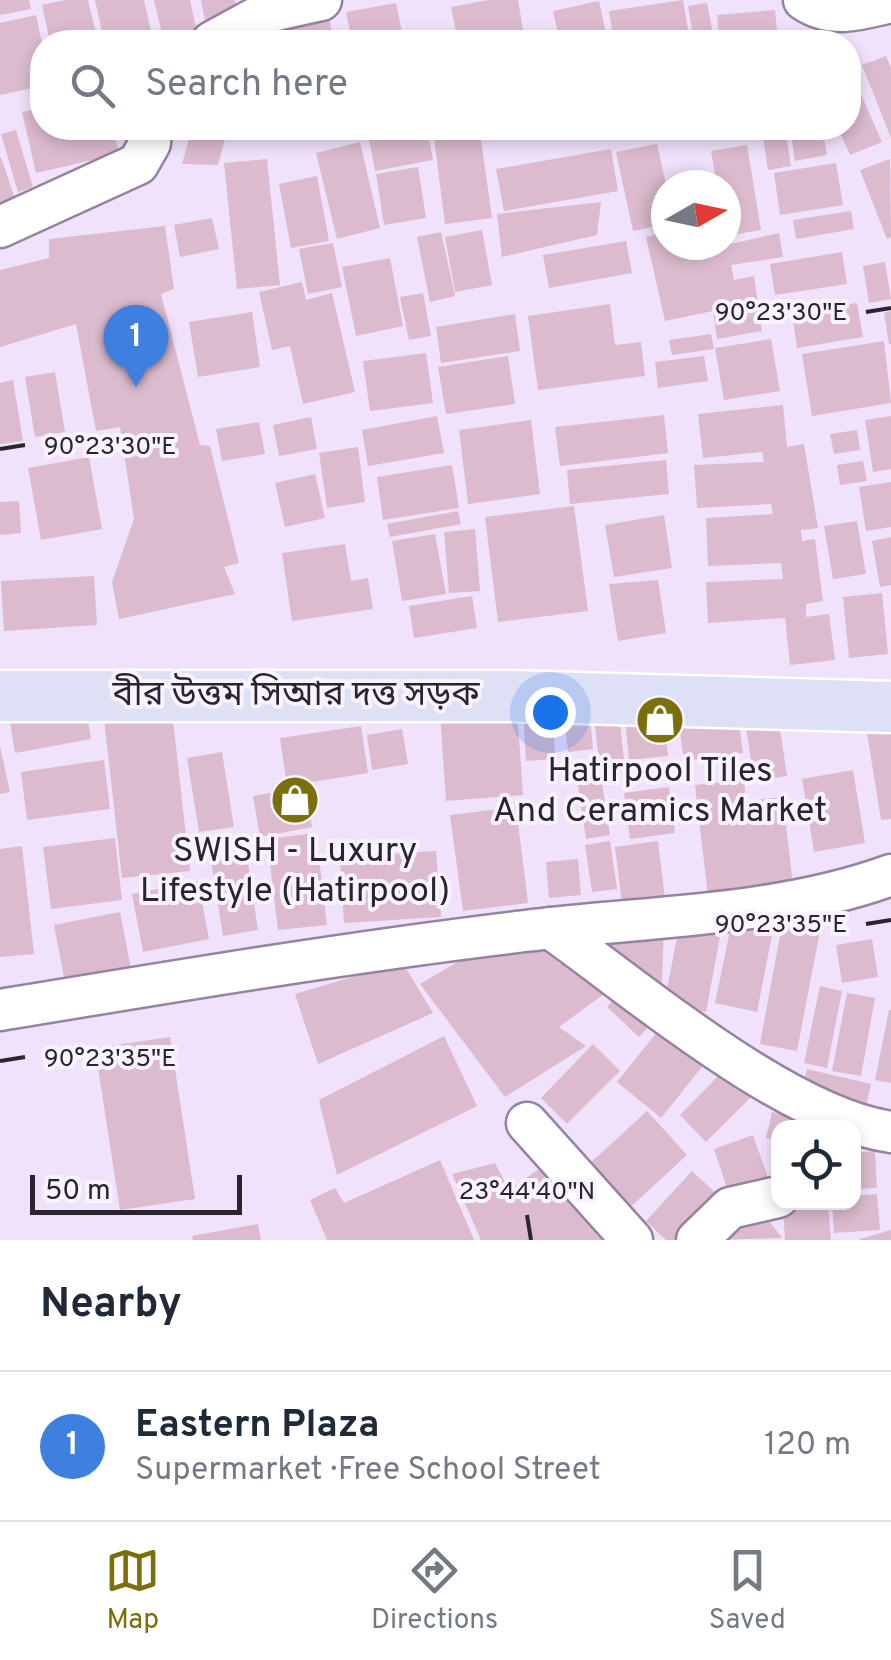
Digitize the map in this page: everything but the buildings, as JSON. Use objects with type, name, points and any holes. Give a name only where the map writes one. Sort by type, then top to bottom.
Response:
[{"type":"main road","points":[[0,665],[490,662],[891,672]]},
{"type":"main road","name":"বীর উত্তম সিআর দত্ত সড়ক","points":[[0,696],[508,696],[891,707]]},
{"type":"street","points":[[234,30],[267,12],[321,0]]},
{"type":"street","points":[[804,0],[818,10],[844,13],[891,2]]},
{"type":"street","points":[[0,227],[138,164],[150,140]]},
{"type":"street","points":[[0,1010],[367,950],[726,910],[867,884],[891,875]]},
{"type":"street","points":[[550,928],[742,1065],[800,1100],[860,1127],[891,1132]]},
{"type":"street","points":[[527,1123],[632,1240]]},
{"type":"street","points":[[697,1240],[730,1208],[771,1199]]},
{"type":"place","name":"Eastern Plaza","points":[[136,387]]},
{"type":"place","name":"Hatirpool Tiles And Ceramics Market","points":[[660,720]]},
{"type":"place","name":"SWISH - Luxury Lifestyle (Hatirpool)","points":[[295,800]]}]
